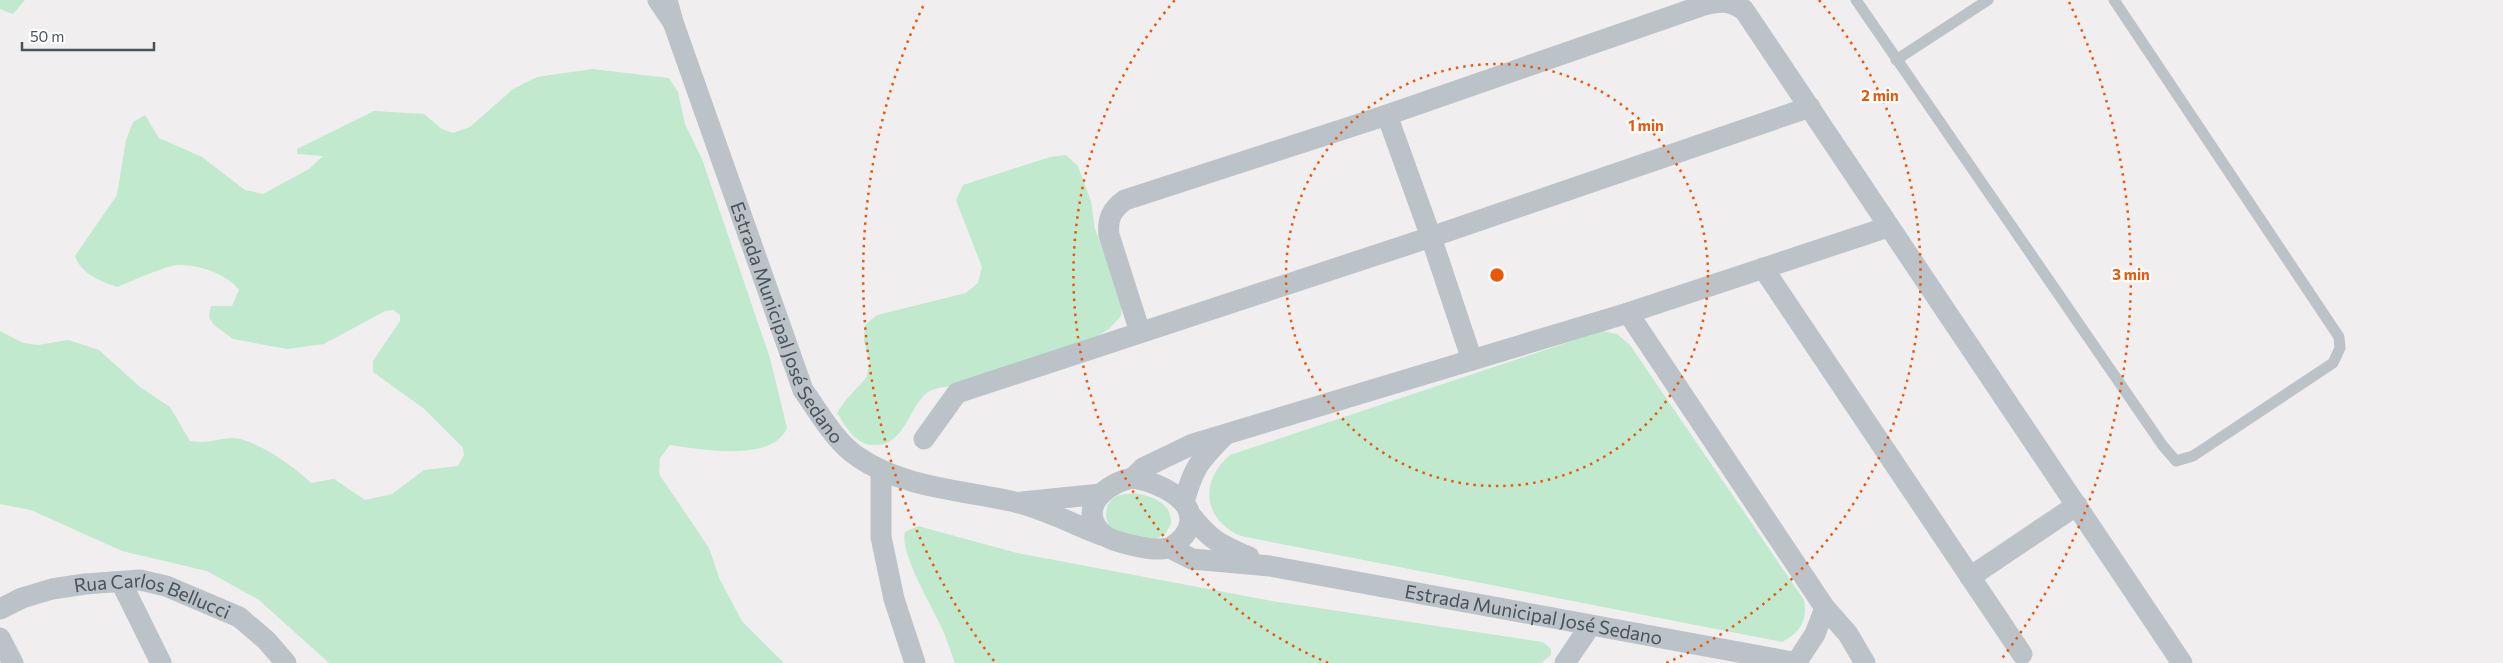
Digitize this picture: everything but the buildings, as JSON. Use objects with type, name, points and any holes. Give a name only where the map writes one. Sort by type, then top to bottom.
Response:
[{"type":"street","name":"Estrada Municipal José Sedano","points":[[658,0],[673,22]]},
{"type":"street","name":"Estrada Municipal José Sedano","points":[[667,0],[673,22],[802,390],[832,430],[856,456],[881,471],[920,483],[1018,503],[1101,535]]},
{"type":"street","points":[[1140,332],[1109,235],[1108,225],[1115,207],[1126,200],[1387,115],[1722,1],[1732,2],[1744,10],[2078,505],[2182,663]]},
{"type":"street","points":[[924,439],[957,393],[1431,237],[1810,107]]},
{"type":"street","points":[[1387,115],[1431,237],[1472,360]]},
{"type":"street","points":[[1133,478],[1143,468],[1184,448],[1628,313],[1888,226]]},
{"type":"street","points":[[1762,268],[2022,654]]},
{"type":"street","points":[[1628,313],[1824,608],[1848,634],[1866,663]]},
{"type":"street","points":[[1187,508],[1164,488],[1150,481],[1133,478],[1110,485],[1101,494],[1092,510],[1093,522],[1101,535],[1135,546],[1154,549],[1170,548],[1184,536],[1190,525],[1187,508],[1190,479],[1199,461],[1225,435]]},
{"type":"street","points":[[881,471],[881,537],[894,599],[915,663]]},
{"type":"street","name":"Estrada Municipal José Sedano","points":[[1018,503],[1101,494]]},
{"type":"street","points":[[1970,576],[2078,505]]},
{"type":"street","name":"Estrada Municipal José Sedano","points":[[1187,508],[1205,534],[1219,544],[1270,566]]},
{"type":"street","name":"Estrada Municipal José Sedano","points":[[1170,548],[1192,559],[1270,566],[1797,663]]},
{"type":"street","name":"Rua Carlos Bellucci","points":[[0,609],[22,598],[52,590],[85,584],[140,580],[166,586],[239,617],[266,640],[286,663]]},
{"type":"street","points":[[121,582],[161,663]]},
{"type":"street","points":[[1797,663],[1816,634],[1824,608]]},
{"type":"street","points":[[1565,663],[1590,626]]},
{"type":"street","points":[[0,638],[12,663]]},
{"type":"lane","points":[[1856,0],[2163,446],[2176,461],[2192,456],[2333,363],[2340,348],[2339,337],[2114,0]]},
{"type":"lane","points":[[1896,60],[1988,0]]},
{"type":"green space","points":[[0,0],[25,0],[13,14],[0,9]]},
{"type":"green space","points":[[592,69],[669,78],[678,92],[685,124],[702,159],[770,358],[787,428],[779,439],[767,446],[751,450],[734,451],[716,451],[670,445],[660,458],[659,474],[709,548],[720,580],[742,621],[784,663],[329,663],[259,600],[207,571],[122,551],[31,510],[0,504],[0,331],[23,343],[38,345],[68,340],[99,350],[140,387],[170,407],[190,441],[241,439],[274,455],[311,483],[334,479],[365,500],[392,494],[424,470],[458,466],[464,455],[463,448],[423,408],[373,372],[373,361],[400,321],[400,315],[393,310],[385,311],[324,344],[287,349],[233,339],[214,325],[209,317],[211,306],[232,306],[239,290],[227,279],[209,270],[189,265],[172,266],[117,287],[87,272],[82,268],[75,256],[117,195],[126,140],[133,122],[145,115],[159,138],[202,157],[245,190],[263,194],[309,169],[323,156],[297,154],[297,149],[374,111],[424,114],[442,129],[453,133],[470,127],[513,89],[537,77]]},
{"type":"green space","points":[[1066,155],[1078,166],[1091,201],[1095,229],[1122,300],[1121,316],[1109,329],[1095,337],[978,379],[928,392],[892,440],[884,444],[873,445],[861,442],[847,429],[837,413],[866,378],[870,363],[864,341],[865,325],[877,315],[966,293],[978,283],[982,267],[956,200],[963,185],[1050,157]]},
{"type":"green space","points":[[1602,331],[1617,334],[1630,345],[1804,600],[1804,620],[1794,634],[1782,642],[1241,536],[1228,529],[1213,510],[1210,488],[1213,476],[1230,455]]},
{"type":"green space","points":[[1134,493],[1160,501],[1168,510],[1171,524],[1165,534],[1156,539],[1131,537],[1117,533],[1109,526],[1106,510],[1111,500],[1119,495]]},
{"type":"green space","points":[[918,526],[1017,553],[1272,601],[1543,642],[1551,649],[1551,655],[1541,663],[955,663],[944,633],[907,554],[905,532]]}]
